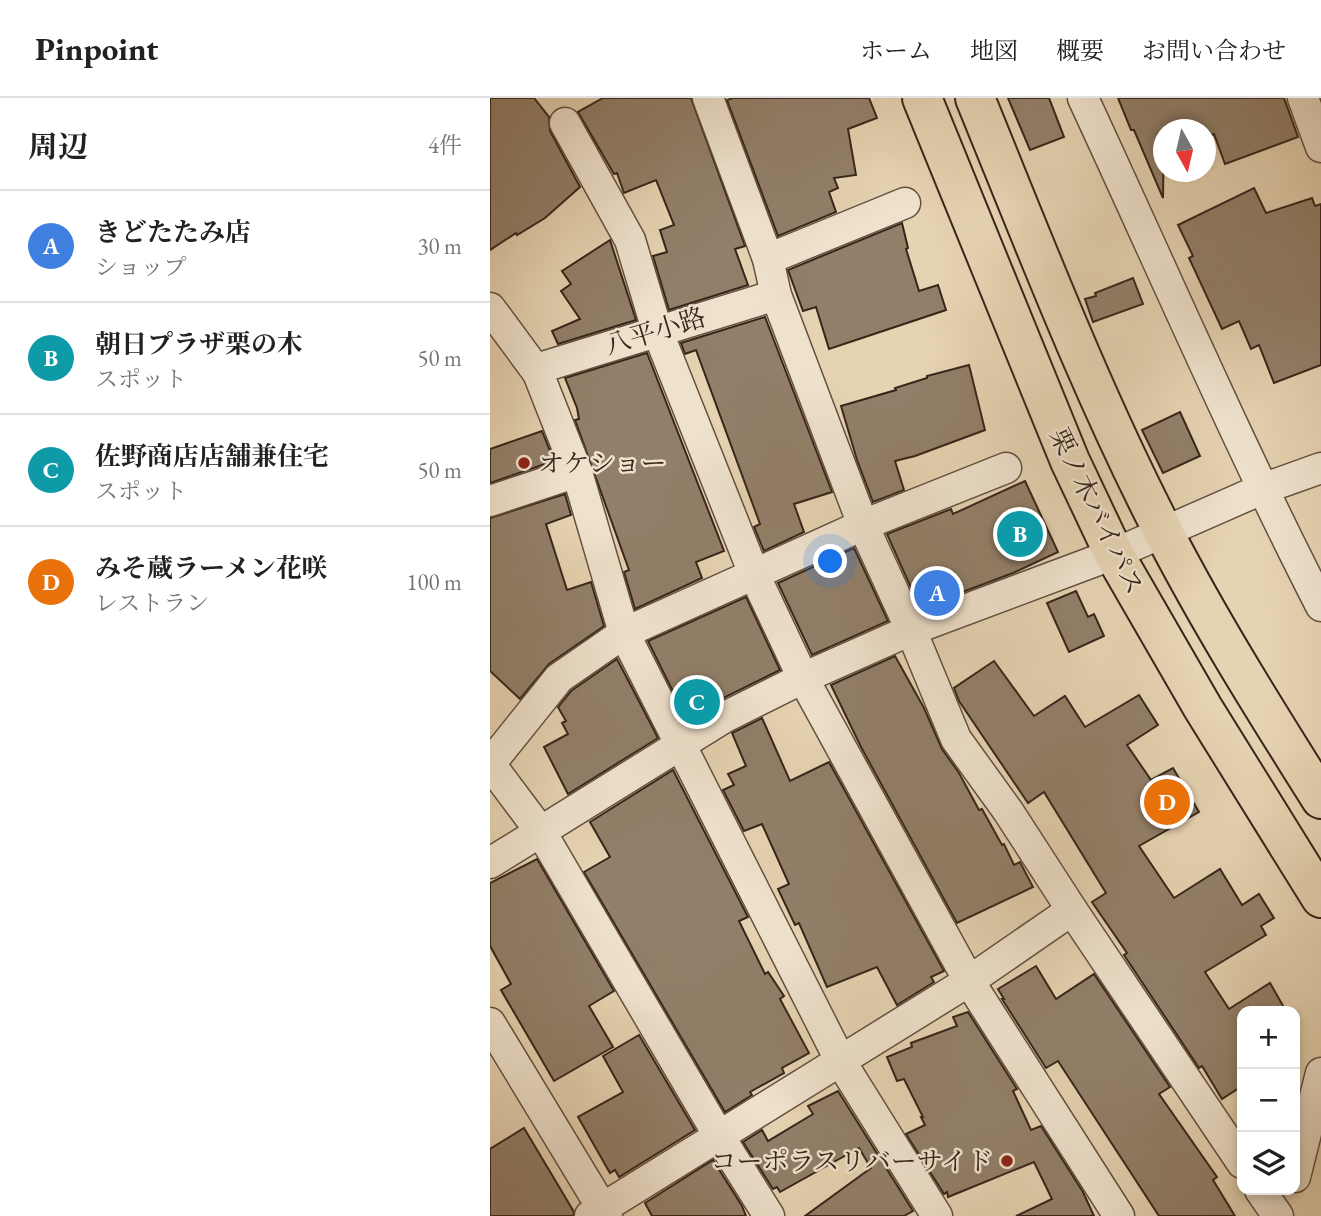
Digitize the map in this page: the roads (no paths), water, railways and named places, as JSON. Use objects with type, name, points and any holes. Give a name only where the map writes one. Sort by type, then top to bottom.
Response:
[{"type":"main road","name":"栗ノ木バイパス","points":[[922,98],[1070,461],[1114,554],[1197,697],[1321,898]]},
{"type":"main road","name":"栗ノ木バイパス","points":[[975,98],[1111,423],[1164,533],[1195,593],[1321,799]]},
{"type":"street","points":[[708,98],[768,259],[776,295],[863,526],[911,630],[956,739],[1008,811],[1237,1156]]},
{"type":"street","points":[[1083,98],[1262,489],[1321,606]]},
{"type":"street","points":[[1303,98],[1321,147]]},
{"type":"street","points":[[565,123],[630,240],[657,330],[754,574],[803,678],[970,981],[1119,1216]]},
{"type":"street","points":[[768,259],[905,203]]},
{"type":"street","name":"八平小路","points":[[538,373],[546,366],[776,295]]},
{"type":"street","points":[[490,308],[538,373],[577,472],[624,634],[841,1062],[937,1216]]},
{"type":"street","points":[[769,1216],[719,1136],[541,832],[490,764],[559,678],[624,634],[863,526],[1006,468]]},
{"type":"street","points":[[490,863],[725,717],[803,678],[911,630],[1114,554],[1262,489],[1321,468]]},
{"type":"street","points":[[490,501],[577,472]]},
{"type":"street","points":[[490,1023],[600,1213],[970,981],[1072,910]]},
{"type":"street","points":[[1300,1157],[1321,1073]]},
{"type":"place","name":"オケショー","points":[[524,463]]},
{"type":"place","name":"朝日プラザ栗の木","points":[[1020,534]]},
{"type":"place","name":"きどたたみ店","points":[[937,593]]},
{"type":"place","name":"佐野商店店舗兼住宅","points":[[697,702]]},
{"type":"place","name":"みそ蔵ラーメン花咲","points":[[1167,802]]},
{"type":"place","name":"コーポラスリバーサイド","points":[[1007,1161]]}]
